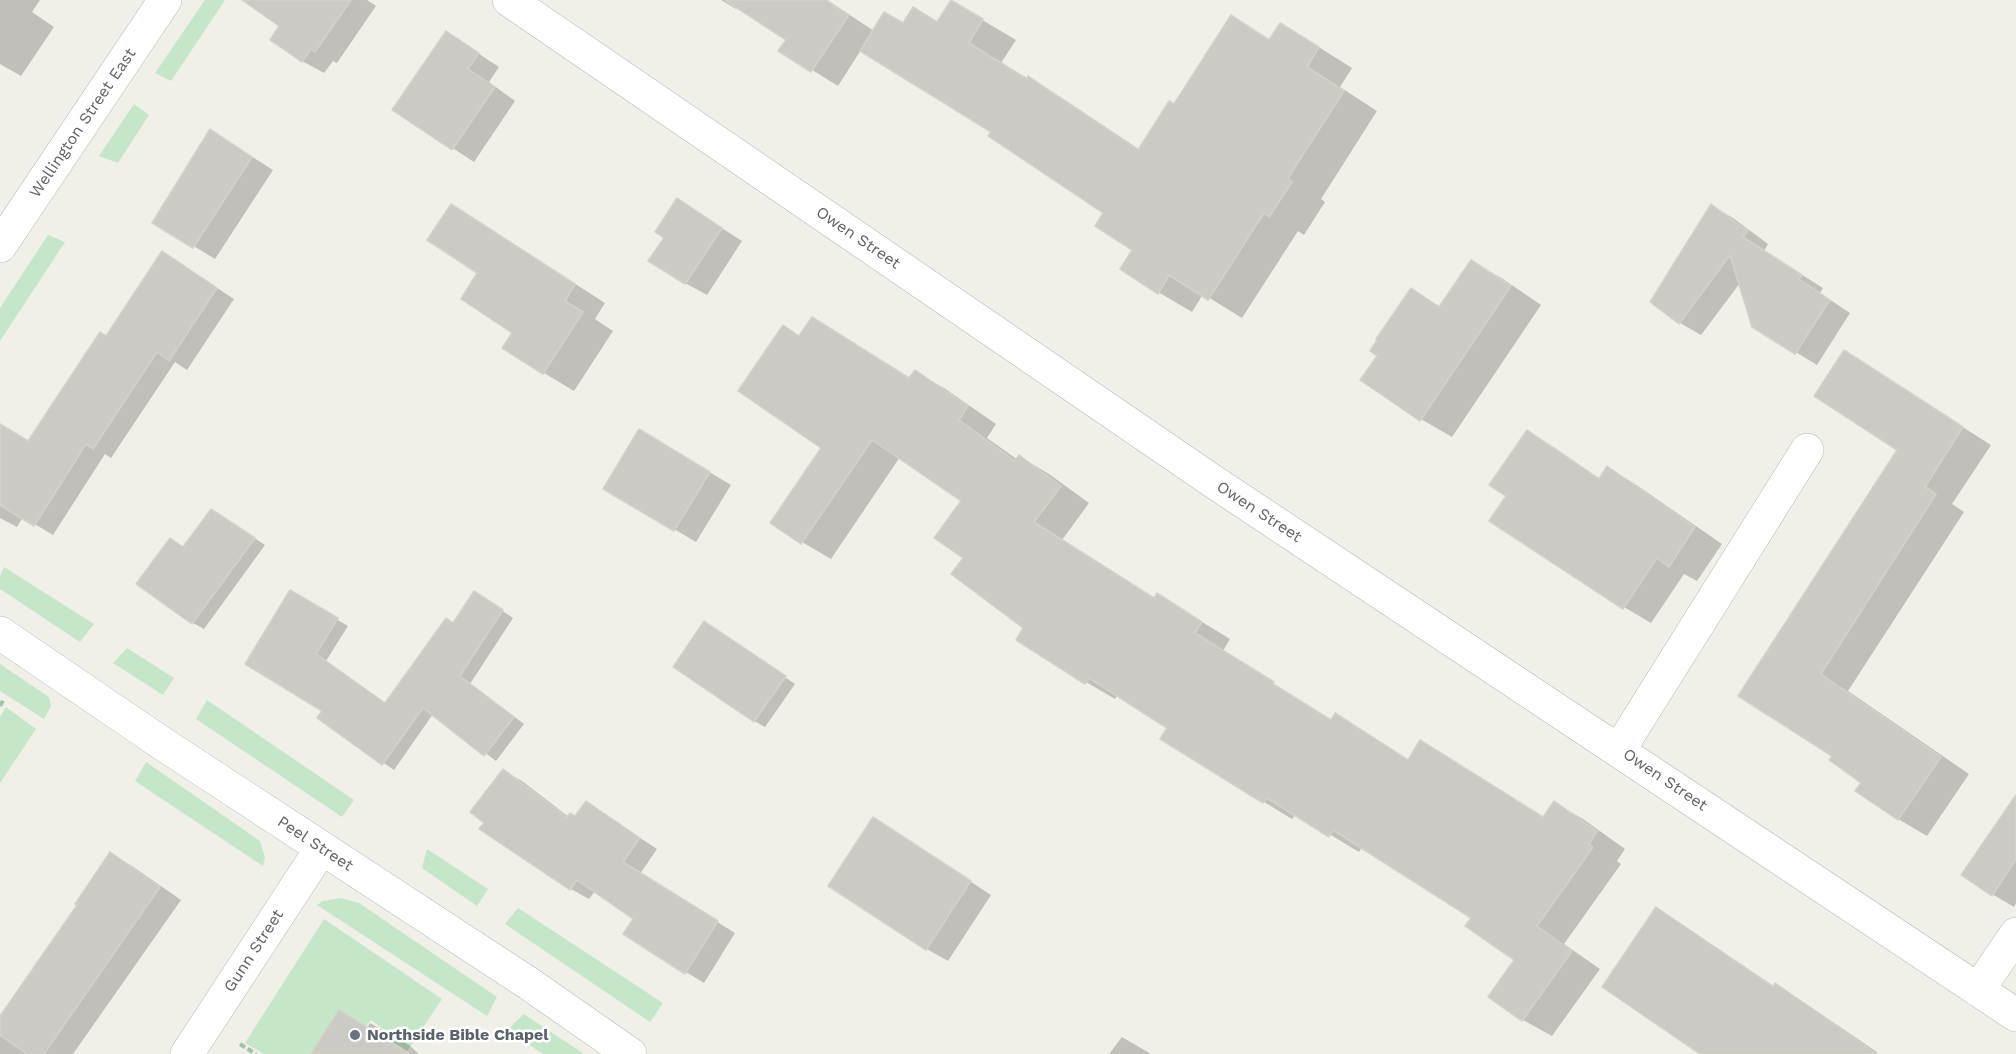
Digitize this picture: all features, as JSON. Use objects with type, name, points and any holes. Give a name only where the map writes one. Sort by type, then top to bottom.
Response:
[{"type":"street","name":"Wellington Street East","points":[[0,246],[165,0]]},
{"type":"street","name":"Owen Street","points":[[509,0],[1214,482],[2016,1015]]},
{"type":"street","points":[[1619,750],[1807,450]]},
{"type":"street","name":"Peel Street","points":[[0,633],[321,849],[528,983],[630,1054]]},
{"type":"street","name":"Gunn Street","points":[[187,1054],[321,849]]},
{"type":"street","points":[[1978,990],[2016,934]]},
{"type":"path","points":[[0,706],[4,699]]},
{"type":"path","points":[[239,1044],[256,1054]]},
{"type":"green space","points":[[205,0],[225,0],[171,81],[155,73]]},
{"type":"green space","points":[[134,104],[149,115],[118,163],[99,156]]},
{"type":"green space","points":[[48,235],[65,242],[0,341],[0,308]]},
{"type":"green space","points":[[4,567],[94,624],[80,642],[0,589],[0,576]]},
{"type":"green space","points":[[127,648],[174,678],[163,695],[113,663]]},
{"type":"green space","points":[[0,664],[49,697],[51,706],[44,719],[0,691]]},
{"type":"green space","points":[[207,700],[354,800],[342,817],[196,719]]},
{"type":"green space","points":[[6,707],[36,729],[0,783],[0,717]]},
{"type":"green space","points":[[146,762],[260,841],[265,857],[263,866],[135,781]]},
{"type":"green space","points":[[427,849],[488,889],[477,906],[422,868]]},
{"type":"green space","points":[[341,898],[359,903],[497,997],[487,1016],[317,905],[323,901]]},
{"type":"green space","points":[[518,908],[663,1003],[650,1022],[505,924]]},
{"type":"green space","points":[[324,919],[442,999],[406,1053],[385,1038],[387,1032],[371,1020],[366,1026],[339,1010],[311,1054],[264,1054],[245,1043]]},
{"type":"green space","points":[[524,1014],[584,1054],[543,1054],[507,1030]]},
{"type":"building","points":[[242,0],[351,0],[315,52],[311,49],[302,62],[270,40],[279,26]]},
{"type":"building","points":[[725,0],[826,0],[849,15],[811,72],[778,51],[786,40]]},
{"type":"building","points":[[951,0],[983,19],[969,43],[1027,79],[1028,76],[1138,150],[1169,101],[1174,104],[1231,15],[1269,40],[1280,23],[1319,47],[1307,67],[1344,91],[1288,178],[1292,182],[1269,217],[1264,213],[1208,300],[1169,275],[1158,294],[1120,269],[1132,250],[1095,226],[1103,213],[988,136],[991,132],[860,51],[884,12],[903,23],[913,7],[937,22]]},
{"type":"building","points":[[446,31],[479,53],[468,69],[495,87],[452,150],[392,110]]},
{"type":"building","points":[[210,129],[252,157],[193,248],[152,223]]},
{"type":"building","points":[[677,198],[722,228],[685,284],[648,261],[664,238],[655,232]]},
{"type":"building","points":[[451,204],[575,284],[565,301],[583,312],[543,374],[502,348],[512,333],[461,299],[477,273],[427,240]]},
{"type":"building","points":[[1711,204],[1748,231],[1743,237],[1802,275],[1799,279],[1830,300],[1795,354],[1752,327],[1730,255],[1679,324],[1650,302]]},
{"type":"building","points":[[162,251],[217,288],[169,361],[157,352],[93,449],[86,444],[34,526],[0,505],[0,424],[28,441],[100,332],[106,336]]},
{"type":"building","points":[[1471,260],[1511,286],[1420,421],[1360,380],[1377,356],[1370,351],[1376,339],[1411,288],[1439,307]]},
{"type":"building","points":[[812,317],[909,378],[915,370],[968,406],[959,420],[1015,461],[1019,455],[1061,486],[1034,522],[1154,598],[1157,593],[1202,622],[1195,633],[1331,720],[1335,713],[1408,760],[1420,740],[1543,817],[1554,801],[1597,831],[1589,844],[1593,847],[1537,926],[1572,951],[1522,1021],[1488,997],[1514,960],[1465,926],[1471,918],[1333,830],[1329,837],[1267,798],[1263,803],[1160,739],[1167,728],[1089,678],[1085,684],[1016,640],[1023,628],[951,574],[963,558],[934,538],[961,501],[872,440],[801,544],[770,523],[821,448],[738,391],[783,325],[799,336]]},
{"type":"building","points":[[1844,350],[1963,427],[1925,487],[1936,494],[1821,674],[1941,757],[1898,820],[1855,791],[1861,783],[1829,760],[1832,756],[1738,696],[1897,450],[1814,396]]},
{"type":"building","points":[[639,429],[710,472],[674,531],[603,489]]},
{"type":"building","points":[[1527,430],[1599,479],[1607,466],[1695,527],[1669,567],[1657,558],[1623,609],[1489,521],[1506,496],[1489,485]]},
{"type":"building","points":[[211,509],[255,538],[192,624],[136,584],[170,538],[183,547]]},
{"type":"building","points":[[290,590],[338,618],[316,654],[385,703],[446,618],[453,623],[474,591],[503,610],[460,676],[514,717],[484,756],[423,708],[382,765],[317,718],[322,711],[245,664]]},
{"type":"building","points":[[704,621],[786,676],[754,722],[673,667]]},
{"type":"building","points":[[503,769],[567,817],[570,813],[575,816],[586,801],[640,838],[623,862],[718,921],[685,974],[623,934],[633,919],[577,880],[570,890],[479,829],[484,823],[470,812]]},
{"type":"building","points":[[2016,795],[2016,859],[1992,896],[1961,875]]},
{"type":"building","points":[[873,817],[971,881],[926,950],[828,886]]},
{"type":"building","points":[[110,852],[160,887],[44,1054],[27,1054],[0,1035],[0,1016],[77,905],[75,904]]},
{"type":"building","points":[[1656,907],[1773,987],[1775,983],[1877,1054],[1700,1054],[1602,987]]},
{"type":"building","name":"Northside Bible Chapel","points":[[339,1010],[410,1054],[311,1054]]},
{"type":"place","name":"Northside Bible Chapel","points":[[355,1035]]}]
